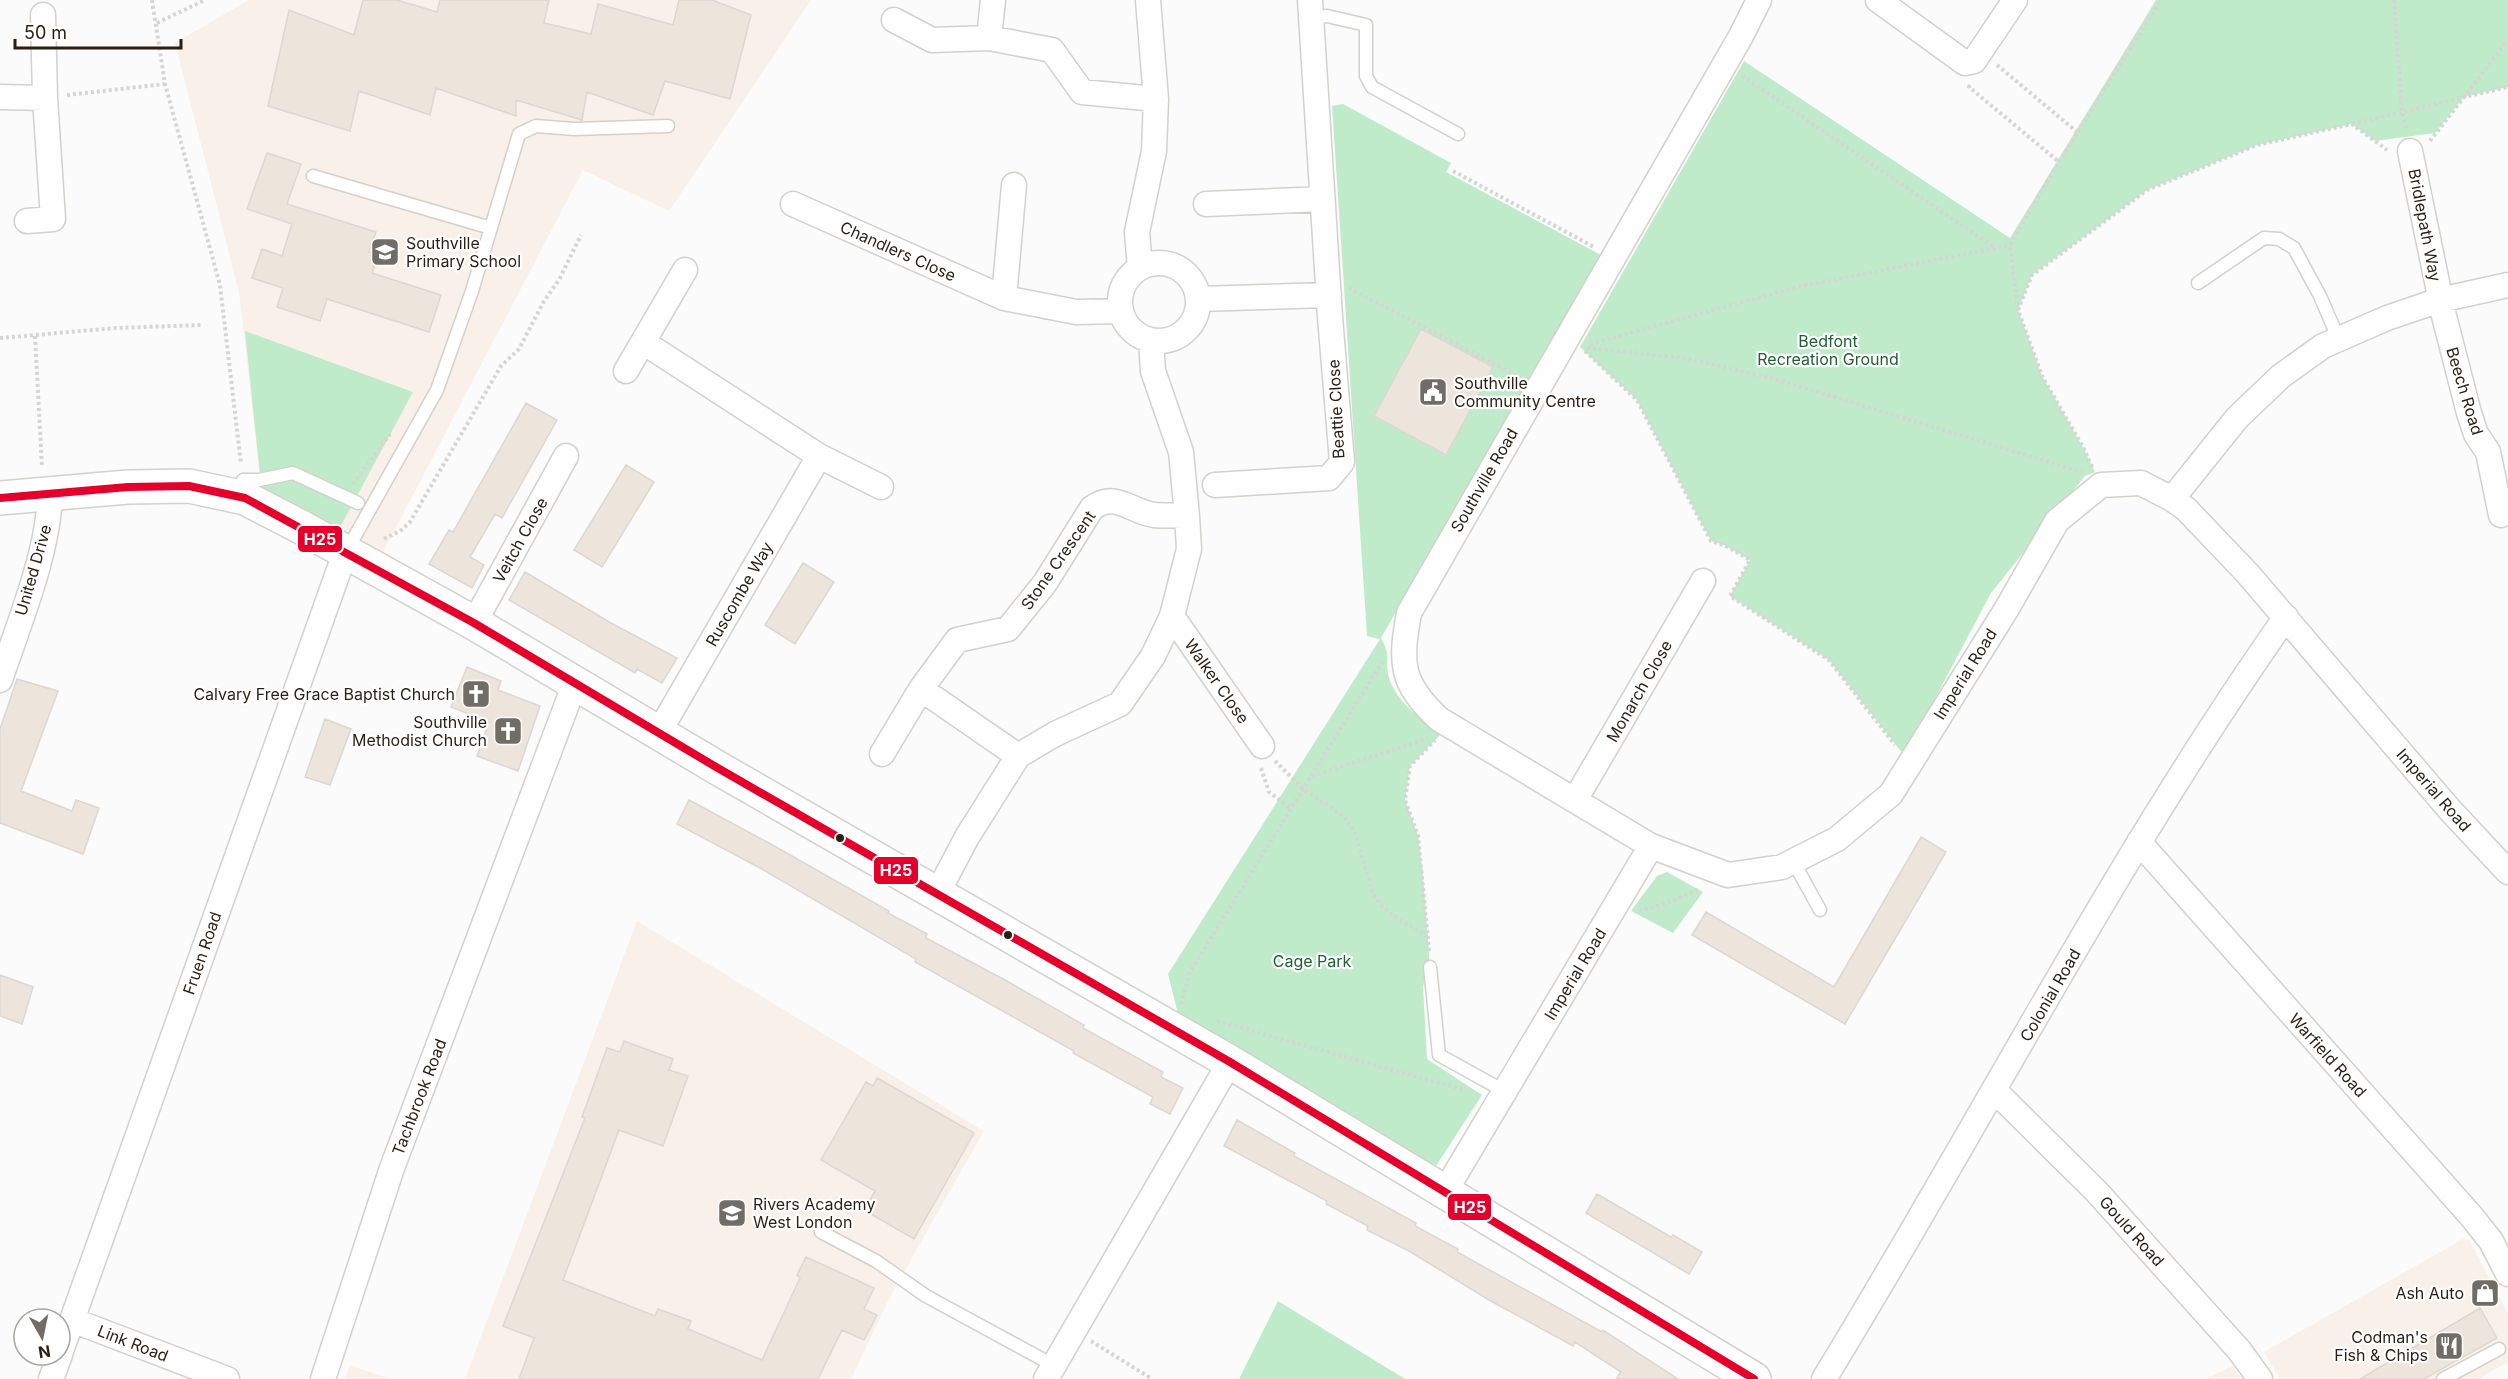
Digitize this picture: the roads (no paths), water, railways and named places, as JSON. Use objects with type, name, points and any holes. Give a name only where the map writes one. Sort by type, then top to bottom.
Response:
[{"type":"main road","points":[[0,498],[128,487],[189,486],[244,489],[345,553],[474,623],[937,894],[1230,1062],[1754,1379]]},
{"type":"street","points":[[989,38],[993,0]]},
{"type":"street","points":[[1140,268],[1137,232],[1155,151],[1156,99],[1148,0]]},
{"type":"street","name":"Southville Road","points":[[1651,846],[1439,719],[1420,701],[1407,677],[1403,650],[1409,613],[1741,36],[1759,0]]},
{"type":"street","points":[[1878,0],[1965,63],[1974,61],[2015,0]]},
{"type":"street","name":"Beattie Close","points":[[1215,485],[1329,478],[1342,462],[1328,290],[1311,9]]},
{"type":"street","points":[[27,221],[53,219],[45,98],[43,15]]},
{"type":"street","points":[[894,20],[932,40],[989,38],[1052,50],[1082,92],[1156,99]]},
{"type":"street","points":[[0,97],[45,98]]},
{"type":"street","name":"Bridlepath Way","points":[[2410,151],[2440,300]]},
{"type":"street","points":[[1004,298],[1014,185]]},
{"type":"street","points":[[1206,204],[1322,199]]},
{"type":"street","name":"Chandlers Close","points":[[793,204],[1004,298],[1076,312],[1121,311]]},
{"type":"street","points":[[1152,264],[1178,267],[1196,287],[1198,312],[1185,332],[1175,338],[1151,341],[1132,330],[1121,311],[1120,299],[1123,287],[1130,276],[1140,268],[1152,264]]},
{"type":"street","points":[[626,371],[685,270]]},
{"type":"street","points":[[2172,499],[2237,418],[2281,376],[2323,346],[2387,318],[2440,300],[2508,285]]},
{"type":"street","points":[[1198,299],[1328,290]]},
{"type":"street","name":"Beech Road","points":[[2440,300],[2475,434],[2488,452],[2500,515]]},
{"type":"street","points":[[937,894],[967,837],[1018,756],[1055,734],[1120,704],[1153,656],[1172,616],[1189,549],[1187,516],[1181,452],[1153,372],[1151,341]]},
{"type":"street","points":[[643,342],[819,456],[881,487]]},
{"type":"street","name":"Veitch Close","points":[[474,623],[566,456]]},
{"type":"street","name":"Ruscombe Way","points":[[659,732],[819,456]]},
{"type":"street","name":"Imperial Road","points":[[1444,1193],[1651,846],[1728,875],[1782,867],[1837,839],[1891,794],[2006,610],[2057,521],[2101,485],[2141,483],[2186,509],[2286,617],[2450,810],[2508,872]]},
{"type":"street","name":"United Drive","points":[[0,680],[34,574],[49,511],[47,493]]},
{"type":"street","name":"Stone Crescent","points":[[882,754],[921,689],[957,640],[1008,628],[1045,583],[1092,508],[1103,500],[1116,501],[1152,515],[1187,516]]},
{"type":"street","name":"Fruen Road","points":[[72,1320],[345,553]]},
{"type":"street","name":"Monarch Close","points":[[1575,800],[1702,581]]},
{"type":"street","name":"Walker Close","points":[[1172,616],[1269,754]]},
{"type":"street","name":"Colonial Road","points":[[1824,1379],[1905,1246],[2139,842],[2227,700],[2286,617]]},
{"type":"street","name":"Tachbrook Road","points":[[323,1379],[392,1168],[575,682]]},
{"type":"street","points":[[921,689],[1018,756]]},
{"type":"street","name":"Warfield Road","points":[[2139,842],[2472,1217],[2491,1241],[2508,1274]]},
{"type":"street","points":[[1050,1372],[1230,1062]]},
{"type":"street","name":"Gould Road","points":[[1995,1091],[2097,1192],[2239,1350],[2260,1379]]},
{"type":"street","name":"Link Road","points":[[72,1320],[228,1379]]},
{"type":"lane","points":[[1311,9],[1327,16],[1366,25],[1366,76],[1372,87],[1458,134]]},
{"type":"lane","points":[[345,553],[437,390],[472,291],[519,134],[536,126],[574,129],[668,126]]},
{"type":"lane","points":[[313,176],[491,228]]},
{"type":"lane","points":[[2198,284],[2264,238],[2279,239],[2294,248],[2320,296],[2339,340]]},
{"type":"lane","points":[[244,489],[259,480],[293,472],[358,503]]},
{"type":"lane","points":[[1793,861],[1820,910]]},
{"type":"lane","points":[[1430,967],[1439,1055],[1506,1092]]},
{"type":"lane","points":[[821,1232],[876,1261],[926,1296],[1050,1372]]},
{"type":"lane","points":[[2447,1378],[2499,1349]]},
{"type":"place","name":"Southville Primary School","points":[[385,252]]},
{"type":"place","name":"Southville Community Centre","points":[[1433,392]]},
{"type":"place","name":"Calvary Free Grace Baptist Church","points":[[476,694]]},
{"type":"place","name":"Southville Methodist Church","points":[[508,731]]},
{"type":"place","name":"Rivers Academy West London","points":[[732,1213]]},
{"type":"place","name":"Ash Auto","points":[[2485,1293]]},
{"type":"place","name":"Codman's Fish & Chips","points":[[2449,1346]]},
{"type":"park label","name":"Bedfont Recreation Ground","points":[[1828,350]]},
{"type":"park label","name":"Cage Park","points":[[1312,961]]}]
